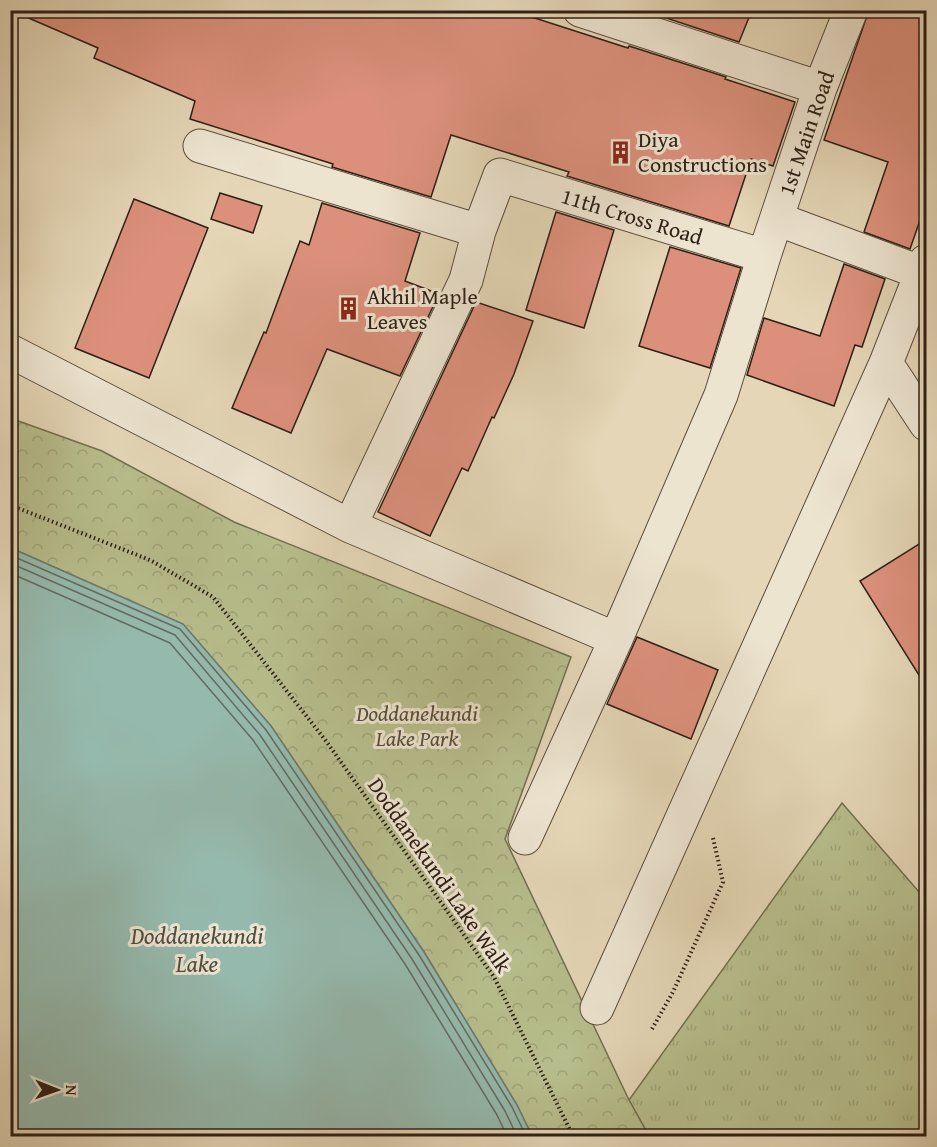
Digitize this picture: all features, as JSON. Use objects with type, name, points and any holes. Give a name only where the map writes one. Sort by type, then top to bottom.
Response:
[{"type":"street","points":[[580,10],[820,88]]},
{"type":"street","name":"1st Main Road","points":[[525,838],[616,639],[721,395],[820,88],[851,10]]},
{"type":"street","points":[[200,146],[479,231],[466,280],[350,526]]},
{"type":"street","name":"11th Cross Road","points":[[479,231],[500,175],[764,256]]},
{"type":"street","points":[[597,1008],[886,363],[924,267],[777,219]]},
{"type":"street","points":[[10,351],[350,526],[616,639]]},
{"type":"street","points":[[886,363],[927,424]]},
{"type":"path","name":"Doddanekundi Lake Walk","points":[[10,505],[150,560],[213,597],[326,741],[494,977],[573,1137]]},
{"type":"path","points":[[652,1029],[673,992],[723,882],[715,842],[696,785]]},
{"type":"green space","name":"Doddanekundi Lake Park","points":[[10,418],[102,451],[234,522],[571,657],[505,839],[629,1100],[649,1136],[532,1136],[517,1105],[424,952],[271,726],[183,624],[11,548]]},
{"type":"green space","points":[[842,803],[926,900],[926,1136],[649,1136],[629,1100]]},
{"type":"water","name":"Doddanekundi Lake","points":[[11,548],[183,624],[271,726],[424,952],[517,1105],[532,1136],[11,1136]]},
{"type":"building","points":[[10,10],[510,10],[726,77],[725,79],[795,102],[773,166],[751,159],[729,226],[567,176],[569,172],[451,135],[431,197],[332,167],[333,164],[190,119],[195,101],[94,58],[98,48]]},
{"type":"building","points":[[648,10],[752,10],[739,42],[648,12]]},
{"type":"building","points":[[869,10],[927,10],[927,200],[910,249],[864,232],[888,162],[824,140]]},
{"type":"building","points":[[220,193],[262,206],[253,233],[211,219]]},
{"type":"building","points":[[134,199],[208,228],[149,378],[75,348]]},
{"type":"building","points":[[322,203],[420,233],[405,281],[439,294],[400,376],[327,349],[291,433],[232,408],[264,332],[266,333],[300,241],[309,245]]},
{"type":"building","points":[[556,212],[614,230],[584,328],[526,310]]},
{"type":"building","points":[[670,247],[741,268],[710,368],[639,346]]},
{"type":"building","points":[[844,264],[885,279],[862,347],[855,345],[834,406],[747,375],[764,318],[820,336]]},
{"type":"building","points":[[476,302],[533,321],[514,374],[494,418],[492,417],[468,471],[462,468],[430,536],[378,512]]},
{"type":"building","points":[[927,539],[927,688],[860,581]]},
{"type":"building","points":[[637,637],[718,670],[691,739],[607,704]]},
{"type":"place","name":"Diya Constructions","points":[[620,152]]},
{"type":"place","name":"Akhil Maple Leaves","points":[[349,309]]}]
